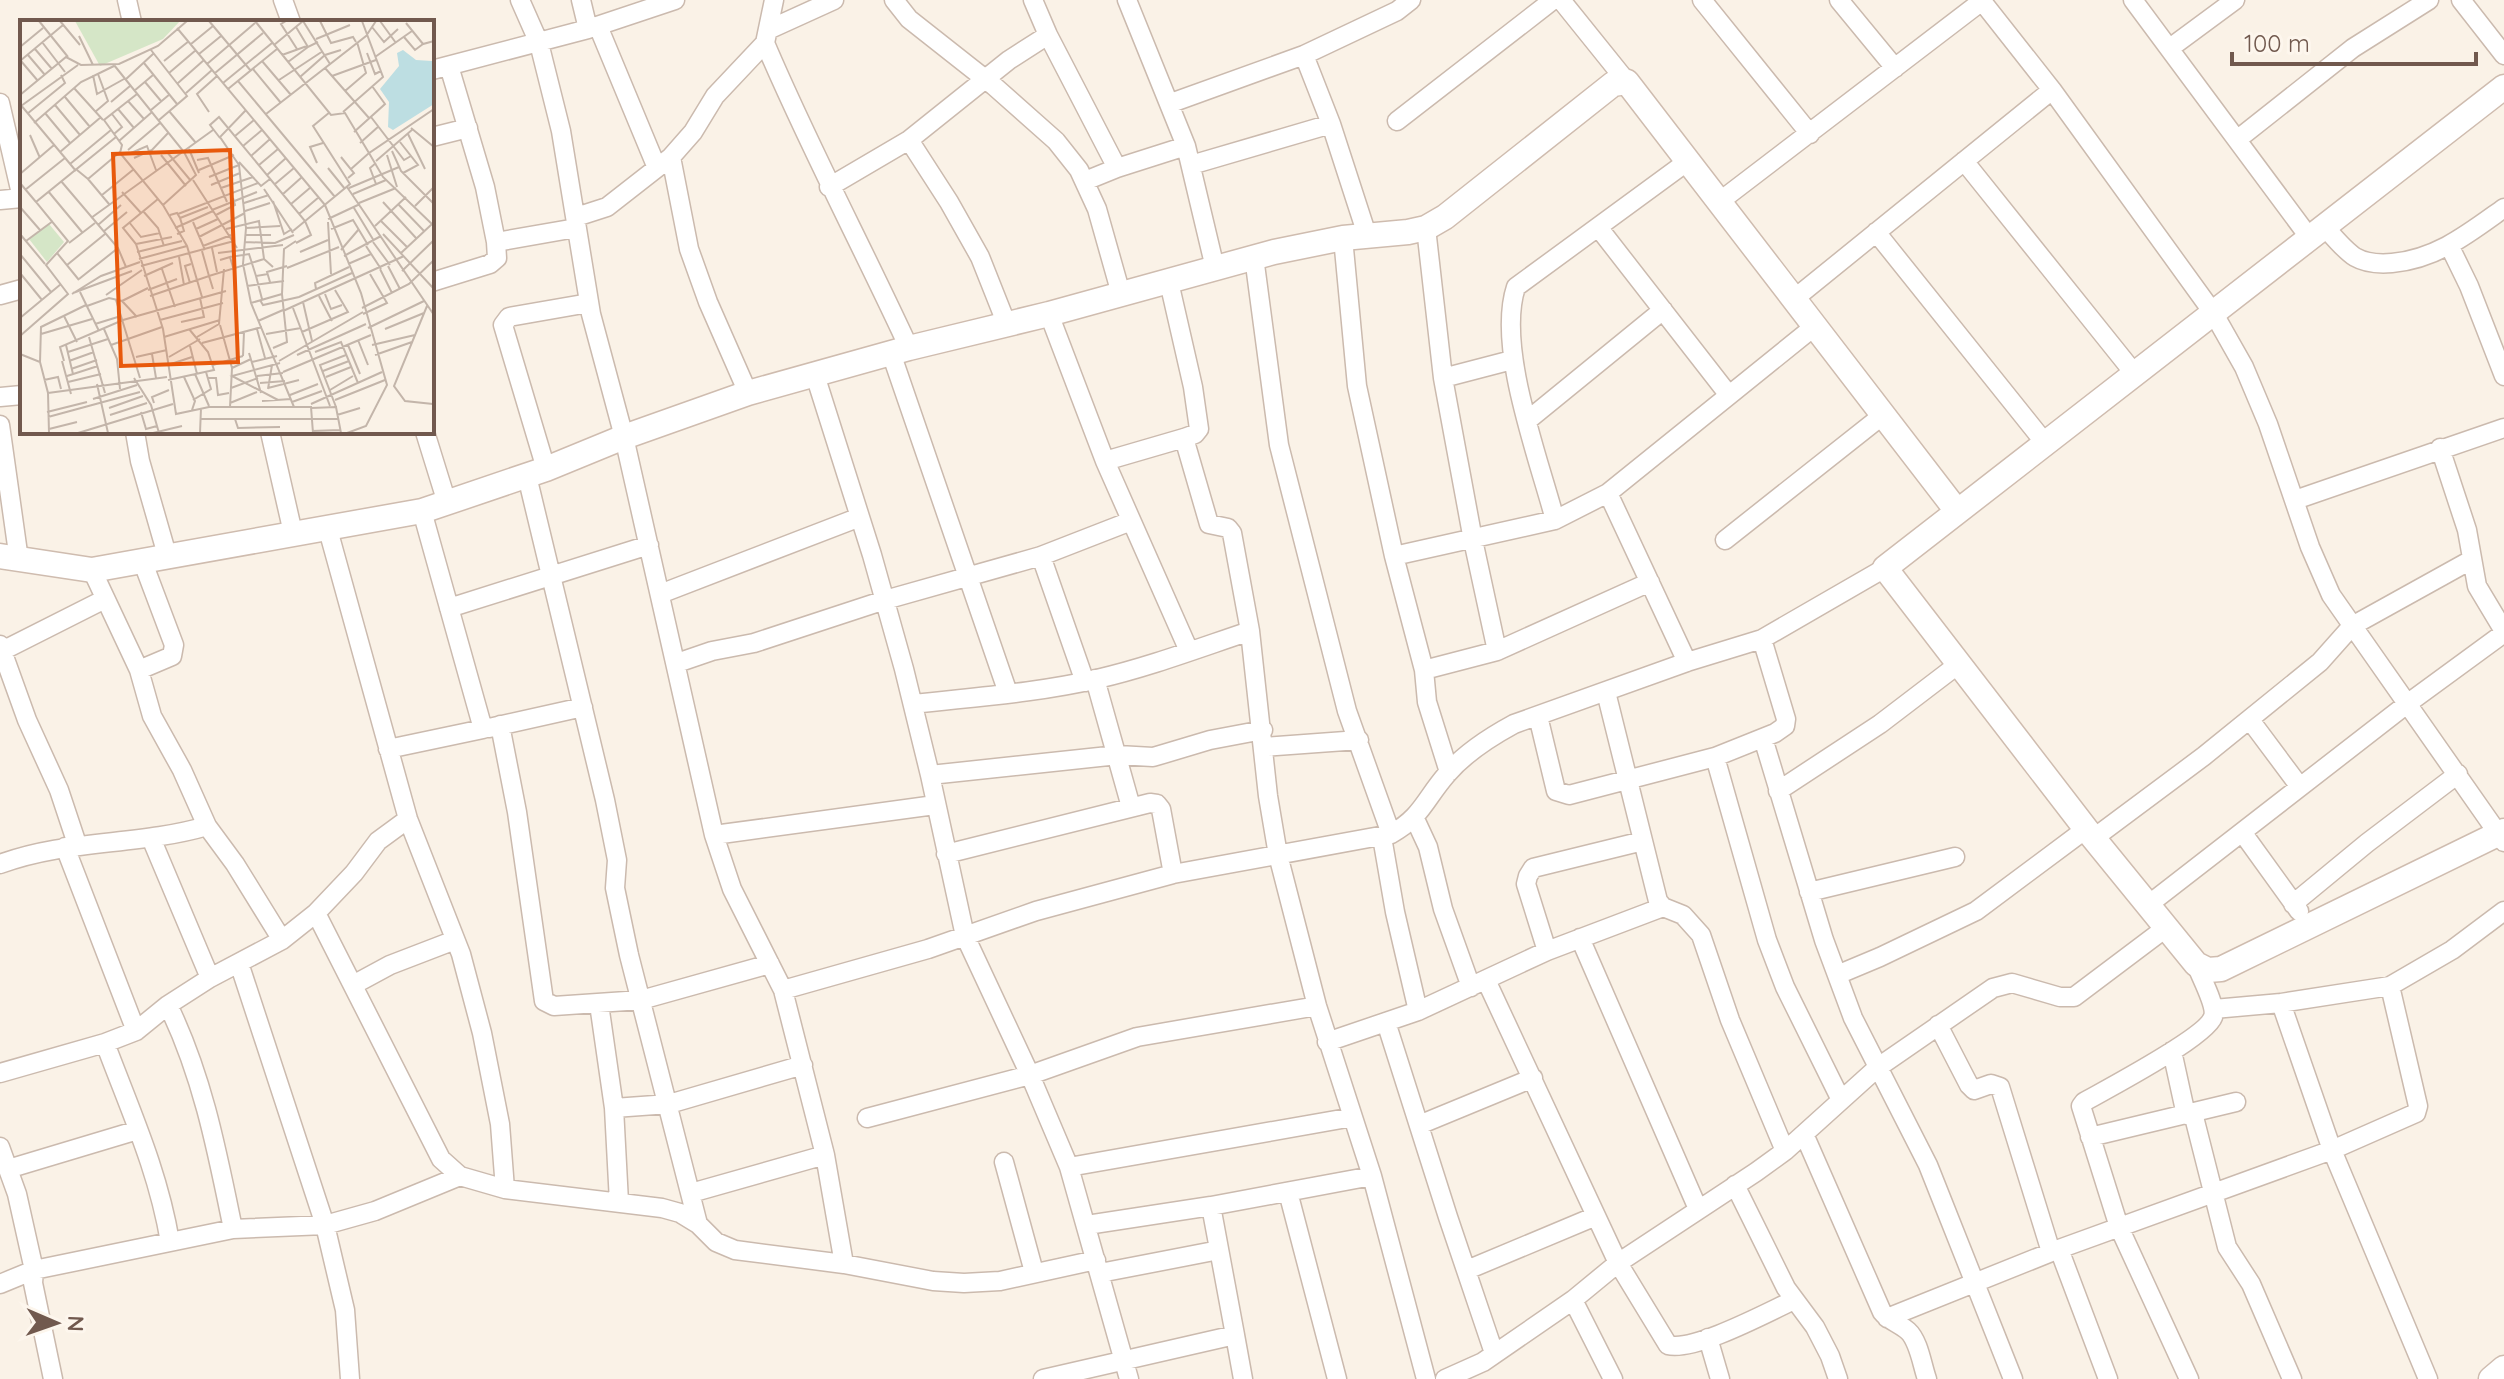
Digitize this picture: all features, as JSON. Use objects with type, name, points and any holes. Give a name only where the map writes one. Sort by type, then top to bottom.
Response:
[{"type":"street","points":[[283,0],[290,20]]},
{"type":"street","points":[[520,0],[539,43],[561,131],[589,303],[624,437],[714,835],[732,889],[783,990],[825,1155],[844,1264]]},
{"type":"street","points":[[581,0],[664,163],[708,302],[748,393]]},
{"type":"street","points":[[434,281],[490,264],[497,258],[485,187],[468,128],[440,68],[593,28],[675,0]]},
{"type":"street","points":[[774,0],[766,37],[829,187],[861,243],[900,350],[1008,693]]},
{"type":"street","points":[[496,242],[576,223],[607,207],[664,163],[693,132],[715,96],[766,37],[834,0]]},
{"type":"street","points":[[894,0],[909,19],[986,79],[1056,141],[1085,181],[1097,209],[1121,294]]},
{"type":"street","points":[[1033,0],[1117,168]]},
{"type":"street","points":[[1127,0],[1186,146],[1215,268]]},
{"type":"street","points":[[1397,121],[1553,0]]},
{"type":"street","points":[[1561,0],[1957,511]]},
{"type":"street","points":[[1702,0],[1810,134]]},
{"type":"street","points":[[1839,0],[1895,68]]},
{"type":"street","points":[[1719,202],[1982,0],[2052,90],[2214,314],[2244,367],[2310,547],[2331,595],[2503,836],[2308,924],[2221,969],[2208,970],[2196,964]]},
{"type":"street","points":[[2133,0],[2238,139],[2317,231],[2355,257],[2370,263],[2415,260],[2450,247],[2503,210]]},
{"type":"street","points":[[2170,48],[2235,0]]},
{"type":"street","points":[[2238,139],[2353,48],[2429,0]]},
{"type":"street","points":[[2461,0],[2504,55]]},
{"type":"street","points":[[1171,103],[1304,55],[1399,4]]},
{"type":"street","points":[[829,187],[909,140],[1019,53],[1048,35]]},
{"type":"street","points":[[1304,55],[1331,124],[1355,237],[1357,386],[1394,556],[1424,670],[1427,702],[1449,772]]},
{"type":"street","points":[[0,425],[10,558],[92,570],[422,511],[748,393],[900,350],[1049,314],[1254,257],[1355,237],[1426,228],[1445,217],[1613,84],[1627,82]]},
{"type":"street","points":[[783,990],[965,936],[1036,911],[1173,874],[1387,836],[1415,819],[1449,772],[1497,733],[1687,662],[1762,639],[1885,568],[2504,87]]},
{"type":"street","points":[[1794,299],[2052,90]]},
{"type":"street","points":[[0,103],[20,189]]},
{"type":"street","points":[[1191,165],[1331,124]]},
{"type":"street","points":[[434,136],[468,128]]},
{"type":"street","points":[[909,140],[980,257],[1007,325]]},
{"type":"street","points":[[1085,181],[1186,146]]},
{"type":"street","points":[[1555,520],[1512,360],[1510,304],[1516,287],[1688,161]]},
{"type":"street","points":[[1964,161],[2134,373]]},
{"type":"street","points":[[0,200],[20,198]]},
{"type":"street","points":[[1598,227],[1728,394]]},
{"type":"street","points":[[1426,228],[1443,378],[1497,651]]},
{"type":"street","points":[[1876,232],[2045,443]]},
{"type":"street","points":[[2450,247],[2469,286],[2504,376]]},
{"type":"street","points":[[1254,257],[1279,445],[1347,711],[1359,740],[1387,836],[1395,912],[1418,1011]]},
{"type":"street","points":[[1105,461],[1195,434],[1200,423],[1169,282]]},
{"type":"street","points":[[0,295],[20,290]]},
{"type":"street","points":[[589,303],[509,317],[503,325],[536,472],[551,575],[617,860],[615,888],[698,1224]]},
{"type":"street","points":[[1528,420],[1663,310]]},
{"type":"street","points":[[1049,314],[1105,461],[1189,651]]},
{"type":"street","points":[[1394,556],[1555,520],[1608,493],[1815,326]]},
{"type":"street","points":[[1443,378],[1512,360]]},
{"type":"street","points":[[815,375],[885,600],[913,704],[965,936],[1069,1167],[1127,1370]]},
{"type":"street","points":[[0,397],[20,395]]},
{"type":"street","points":[[1725,540],[1883,415]]},
{"type":"street","points":[[2295,500],[2504,428]]},
{"type":"street","points":[[135,434],[167,555]]},
{"type":"street","points":[[270,434],[293,533]]},
{"type":"street","points":[[426,434],[447,503]]},
{"type":"street","points":[[1184,438],[1209,524],[1228,528],[1232,533],[1250,631],[1268,796],[1278,855],[1327,1042],[1372,1176],[1426,1379]]},
{"type":"street","points":[[2148,905],[2504,632],[2477,586],[2467,530],[2440,448]]},
{"type":"street","points":[[1608,493],[1687,662]]},
{"type":"street","points":[[422,511],[449,608],[492,727],[517,812],[544,1001],[554,1006],[641,1000],[770,964]]},
{"type":"street","points":[[660,594],[860,517]]},
{"type":"street","points":[[677,663],[712,651],[754,643],[885,600],[1041,556],[1131,521]]},
{"type":"street","points":[[327,526],[408,819],[455,940],[488,1063],[500,1124],[505,1189]]},
{"type":"street","points":[[449,608],[649,545]]},
{"type":"street","points":[[1041,556],[1118,755],[1131,807]]},
{"type":"street","points":[[139,670],[172,656],[174,645],[142,560]]},
{"type":"street","points":[[1837,975],[1893,952],[1976,911],[2250,720],[2320,662],[2352,626],[2471,560]]},
{"type":"street","points":[[1885,568],[2090,834],[2196,964],[2214,1009],[2213,1019],[2208,1025],[2172,1051],[2084,1102],[2081,1111],[2119,1227],[2189,1379]]},
{"type":"street","points":[[92,570],[139,670],[152,716],[182,770],[207,826],[282,940]]},
{"type":"street","points":[[1424,670],[1497,651],[1650,582]]},
{"type":"street","points":[[105,599],[2,648],[27,720],[59,790],[71,846],[136,1031]]},
{"type":"street","points":[[913,704],[1090,680],[1152,664],[1250,631]]},
{"type":"street","points":[[1538,716],[1556,791],[1569,795],[1715,757],[1785,726],[1786,719],[1762,639]]},
{"type":"street","points":[[1778,791],[1880,724],[1960,663]]},
{"type":"street","points":[[1606,692],[1658,901],[1663,907],[1683,915],[1701,935],[1730,1020],[1785,1151]]},
{"type":"street","points":[[388,749],[583,707]]},
{"type":"street","points":[[2250,720],[2300,787]]},
{"type":"street","points":[[1763,738],[1837,975],[1877,1068],[1921,1151],[2013,1379]]},
{"type":"street","points":[[930,775],[1118,755],[1153,757],[1210,740],[1359,740]]},
{"type":"street","points":[[1715,757],[1771,952],[1841,1100]]},
{"type":"street","points":[[2293,904],[2458,774]]},
{"type":"street","points":[[946,854],[1150,803],[1157,804],[1161,809],[1173,874]]},
{"type":"street","points":[[714,835],[935,805]]},
{"type":"street","points":[[0,1073],[136,1031],[168,1005],[210,978],[282,940],[316,913],[354,873],[378,841],[408,819]]},
{"type":"street","points":[[1415,819],[1428,847],[1443,909],[1478,983],[1533,1078],[1618,1263],[1668,1345],[1708,1338],[1794,1300]]},
{"type":"street","points":[[0,864],[26,854],[181,834],[207,826]]},
{"type":"street","points":[[2242,832],[2308,924]]},
{"type":"street","points":[[151,838],[210,978]]},
{"type":"street","points":[[1547,951],[1526,884],[1533,868],[1643,841]]},
{"type":"street","points":[[1809,892],[1955,857]]},
{"type":"street","points":[[1327,1042],[1418,1011],[1547,951],[1663,907]]},
{"type":"street","points":[[2214,1009],[2281,1003],[2390,986],[2452,950],[2504,911]]},
{"type":"street","points":[[316,913],[441,1159],[460,1176],[505,1189],[671,1210],[698,1224],[716,1242],[735,1250],[844,1264],[933,1281],[1000,1281],[1034,1272],[1098,1267],[1219,1250]]},
{"type":"street","points":[[1445,1379],[1483,1362],[1573,1300],[1618,1263],[1785,1151],[1877,1068],[1993,988],[2012,983],[2060,997],[2074,997],[2167,927]]},
{"type":"street","points":[[1580,938],[1698,1209]]},
{"type":"street","points":[[353,985],[390,965],[455,940]]},
{"type":"street","points":[[239,963],[325,1225],[345,1310],[350,1379]]},
{"type":"street","points":[[1887,1318],[2055,1251],[2332,1150],[2416,1113],[2418,1109],[2390,986]]},
{"type":"street","points":[[2281,1003],[2332,1150],[2428,1379]]},
{"type":"street","points":[[599,1004],[614,1108],[619,1202]]},
{"type":"street","points":[[168,1005],[185,1041],[210,1117],[233,1229]]},
{"type":"street","points":[[867,1118],[1030,1075],[1137,1037],[1317,1006]]},
{"type":"street","points":[[1386,1022],[1494,1353]]},
{"type":"street","points":[[1938,1025],[1969,1085],[1974,1090],[1991,1084],[2000,1087],[2055,1251],[2108,1379]]},
{"type":"street","points":[[105,1043],[162,1196],[170,1242]]},
{"type":"street","points":[[2172,1051],[2227,1247],[2251,1284],[2292,1379]]},
{"type":"street","points":[[614,1108],[669,1104],[803,1065]]},
{"type":"street","points":[[1419,1125],[1533,1078]]},
{"type":"street","points":[[2090,1137],[2236,1102]]},
{"type":"street","points":[[1069,1167],[1353,1117]]},
{"type":"street","points":[[7,1178],[138,1130]]},
{"type":"street","points":[[1804,1134],[1887,1318],[1909,1331],[1914,1338],[1927,1379]]},
{"type":"street","points":[[0,1147],[34,1270],[33,1283],[53,1379]]},
{"type":"street","points":[[691,1193],[825,1155]]},
{"type":"street","points":[[1004,1162],[1034,1272]]},
{"type":"street","points":[[0,1284],[34,1270],[233,1229],[325,1225],[375,1211],[460,1176]]},
{"type":"street","points":[[1087,1225],[1372,1176]]},
{"type":"street","points":[[1735,1185],[1794,1300],[1815,1327],[1838,1379]]},
{"type":"street","points":[[1288,1192],[1337,1379]]},
{"type":"street","points":[[1211,1206],[1243,1379]]},
{"type":"street","points":[[1467,1270],[1596,1216]]},
{"type":"street","points":[[1573,1300],[1613,1379]]},
{"type":"street","points":[[1043,1379],[1127,1370],[1235,1335]]},
{"type":"street","points":[[1708,1338],[1720,1379]]},
{"type":"street","points":[[2491,1379],[2504,1368]]}]
